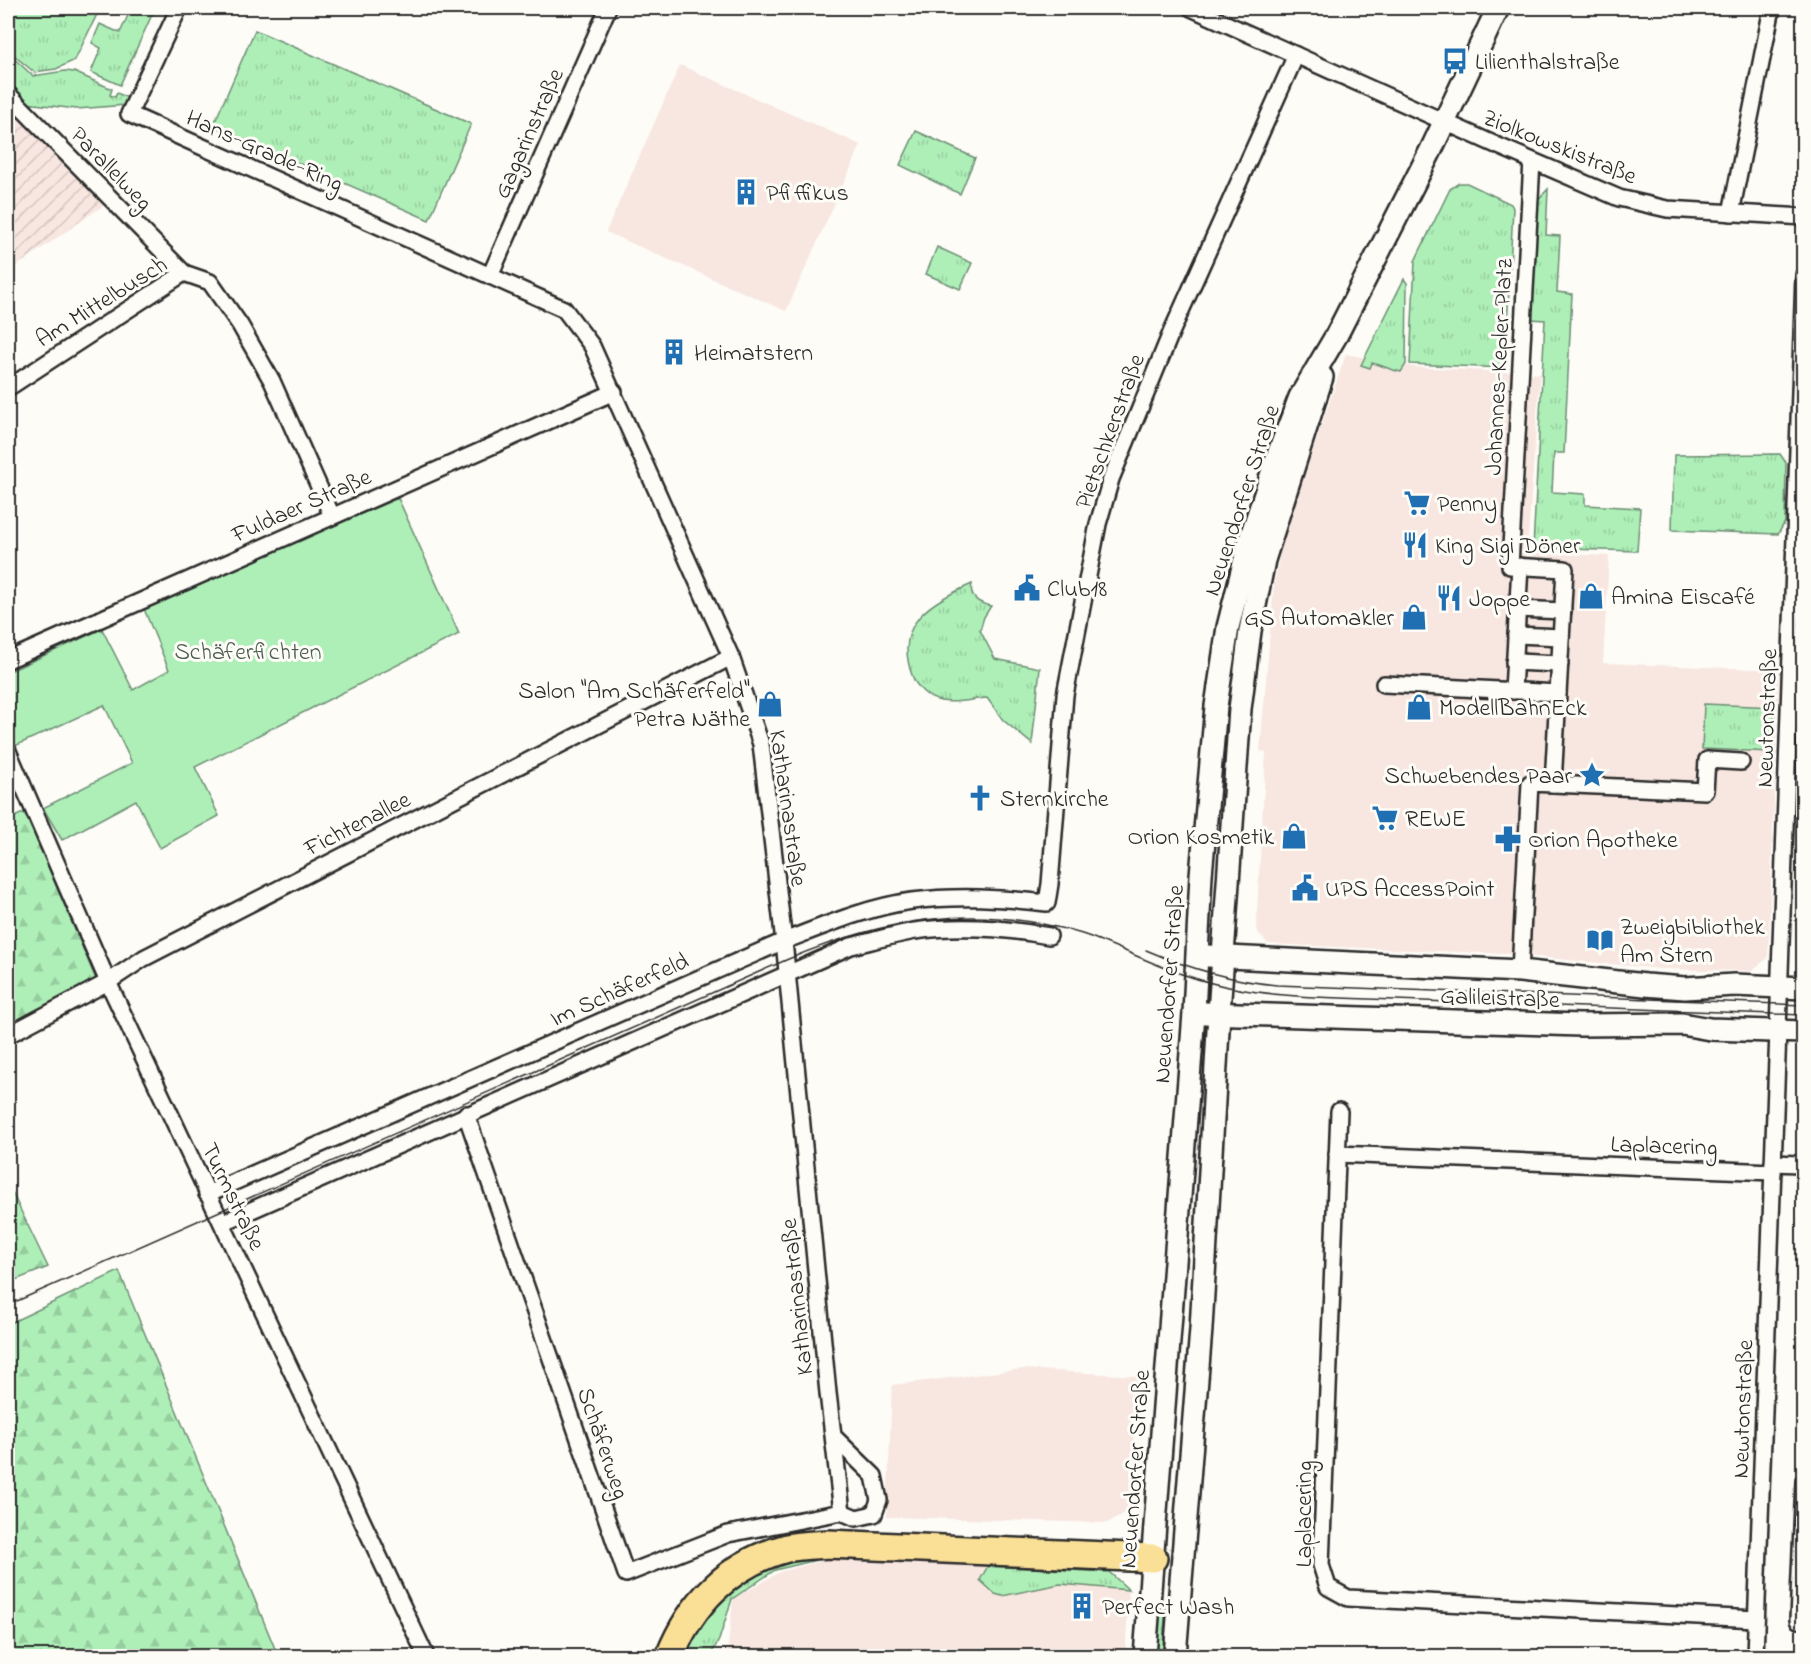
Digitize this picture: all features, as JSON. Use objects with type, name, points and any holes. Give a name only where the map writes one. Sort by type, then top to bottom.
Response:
[{"type":"highway","points":[[670,1656],[680,1634],[703,1598],[733,1573],[762,1557],[788,1548],[828,1544],[1153,1558]]},
{"type":"street","name":"Hans-Grade-Ring","points":[[179,8],[129,114],[490,276]]},
{"type":"street","name":"Gagarinstraße","points":[[490,276],[608,8]]},
{"type":"street","points":[[1191,8],[1444,122]]},
{"type":"street","name":"Neuendorfer Straße","points":[[1145,1656],[1194,1013],[1201,875],[1215,716],[1231,617],[1245,557],[1279,452],[1300,397],[1336,336],[1444,122],[1497,8]]},
{"type":"street","points":[[1731,213],[1772,8]]},
{"type":"street","name":"Pietschkerstraße","points":[[1050,884],[1065,695],[1098,524],[1108,491],[1170,333],[1296,55]]},
{"type":"street","name":"Parallelweg","points":[[8,94],[184,273]]},
{"type":"street","name":"Ziolkowskistraße","points":[[1444,122],[1619,198],[1667,209],[1803,217]]},
{"type":"street","name":"Johannes-Kepler-Platz","points":[[1513,691],[1520,566],[1510,566],[1532,161]]},
{"type":"street","name":"Am Mittelbusch","points":[[8,388],[184,273],[210,282],[240,325],[272,381],[332,516]]},
{"type":"street","name":"Newtonstraße","points":[[1755,1656],[1779,1030],[1803,275]]},
{"type":"street","name":"Katharinastraße","points":[[490,276],[564,309],[592,346],[731,657],[761,744],[784,941],[842,1512]]},
{"type":"street","name":"Neuendorfer Straße","points":[[1175,1656],[1194,1419],[1240,709],[1250,631],[1264,560],[1336,336]]},
{"type":"street","name":"Fuldaer Straße","points":[[8,660],[614,392]]},
{"type":"street","points":[[1520,566],[1565,568],[1553,784]]},
{"type":"street","points":[[1518,609],[1563,611]]},
{"type":"street","points":[[1516,635],[1562,637]]},
{"type":"street","name":"Fichtenallee","points":[[8,1035],[108,982],[144,958],[731,657]]},
{"type":"street","points":[[1514,662],[1560,664]]},
{"type":"street","points":[[1384,684],[1558,693]]},
{"type":"street","name":"Turmstraße","points":[[8,751],[108,982],[426,1656]]},
{"type":"street","points":[[1520,971],[1530,783],[1705,791],[1707,760],[1741,762]]},
{"type":"street","name":"Im Schäferfeld","points":[[207,1194],[784,941],[847,917],[913,901],[988,897],[1047,903],[1050,884]]},
{"type":"street","points":[[222,1223],[851,946],[915,932],[978,927],[1049,936]]},
{"type":"street","name":"Galileistraße","points":[[1196,955],[1520,971],[1685,988],[1726,985],[1803,988]]},
{"type":"street","name":"Galileistraße","points":[[1194,1013],[1581,1025],[1682,1024],[1710,1029],[1803,1032]]},
{"type":"street","name":"Laplacering","points":[[1339,1112],[1321,1565],[1328,1587],[1348,1598],[1756,1618]]},
{"type":"street","name":"Schäferweg","points":[[466,1114],[626,1574],[728,1534],[842,1512]]},
{"type":"street","name":"Laplacering","points":[[1337,1154],[1773,1168]]},
{"type":"street","points":[[1773,1168],[1799,1164],[1803,1169]]},
{"type":"street","points":[[1163,1417],[1194,1419]]},
{"type":"street","points":[[833,1436],[874,1476],[879,1500],[874,1514],[856,1518],[842,1512]]},
{"type":"street","points":[[1798,1620],[1803,1481]]},
{"type":"street","points":[[1153,1558],[1184,1561]]},
{"type":"shaded area","points":[[680,65],[861,145],[786,311],[606,232]]},
{"type":"shaded area","points":[[8,101],[107,203],[8,272]]},
{"type":"shaded area","points":[[1346,354],[1413,367],[1540,374],[1527,552],[1609,556],[1603,663],[1779,670],[1768,958],[1751,971],[1661,969],[1508,954],[1268,944],[1256,930],[1266,752],[1260,751],[1274,585],[1283,538]]},
{"type":"shaded area","points":[[1023,1369],[1137,1376],[1129,1511],[1107,1523],[887,1517],[892,1385]]},
{"type":"shaded area","points":[[832,1558],[988,1566],[980,1580],[1002,1596],[1060,1584],[1129,1590],[1125,1656],[727,1656],[733,1599],[780,1572]]},
{"type":"green space","points":[[8,8],[100,8],[75,60],[56,69],[34,72],[8,47]]},
{"type":"green space","points":[[123,8],[155,8],[120,85],[91,72],[101,48],[92,43],[100,24],[120,33],[130,11]]},
{"type":"green space","points":[[255,30],[471,124],[429,220],[213,126]]},
{"type":"green space","points":[[8,53],[33,76],[65,71],[74,72],[112,89],[110,95],[115,97],[117,93],[128,98],[126,105],[77,109],[26,103],[8,83]]},
{"type":"green space","points":[[916,131],[975,158],[960,194],[900,165]]},
{"type":"green space","points":[[1459,183],[1467,183],[1511,204],[1513,208],[1505,368],[1410,364],[1415,261],[1450,189]]},
{"type":"green space","points":[[1548,189],[1546,235],[1560,236],[1557,292],[1572,294],[1564,453],[1554,453],[1552,492],[1585,494],[1585,505],[1640,508],[1637,551],[1533,548],[1545,320],[1531,319],[1535,203]]},
{"type":"green space","points":[[937,247],[972,263],[960,289],[926,274]]},
{"type":"green space","points":[[1404,279],[1407,283],[1406,364],[1401,372],[1372,363],[1370,368],[1361,365]]},
{"type":"green space","points":[[1780,454],[1786,463],[1785,522],[1778,534],[1672,530],[1674,455]]},
{"type":"green space","name":"Schäferfichten","points":[[398,498],[459,634],[195,767],[219,816],[160,848],[136,800],[62,840],[43,808],[132,763],[104,705],[15,746],[8,728],[8,672],[102,629],[133,690],[169,670],[144,609]]},
{"type":"green space","points":[[972,584],[973,596],[991,606],[980,630],[995,659],[1040,668],[1032,744],[1003,720],[987,698],[953,702],[936,700],[923,692],[912,675],[907,657],[912,628],[930,607]]},
{"type":"green space","points":[[1704,704],[1775,707],[1773,752],[1702,749]]},
{"type":"green space","points":[[25,812],[97,982],[8,1025],[8,820]]},
{"type":"green space","points":[[8,1184],[48,1267],[8,1283]]},
{"type":"green space","points":[[119,1271],[278,1656],[8,1656],[8,1324]]},
{"type":"green space","points":[[794,1556],[829,1557],[775,1570],[732,1599],[719,1640],[710,1656],[678,1656],[714,1602],[753,1574]]},
{"type":"green space","points":[[988,1566],[1109,1572],[1129,1590],[1060,1584],[1002,1596],[995,1594],[980,1580]]},
{"type":"green space","points":[[1158,1603],[1166,1604],[1162,1656],[1154,1656]]},
{"type":"tram line","points":[[8,1305],[786,960],[859,934],[932,919],[968,917],[1043,924],[1082,934],[1203,981],[1281,995],[1804,1015]]},
{"type":"tram line","points":[[1146,950],[1210,973],[1277,985],[1804,1005]]},
{"type":"place","name":"Lilienthalstraße","points":[[1455,61]]},
{"type":"place","name":"Pfiffikus","points":[[746,192]]},
{"type":"place","name":"Heimatstern","points":[[674,352]]},
{"type":"place","name":"Penny","points":[[1417,503]]},
{"type":"place","name":"King Sigi Döner","points":[[1415,545]]},
{"type":"place","name":"Club18","points":[[1027,588]]},
{"type":"place","name":"Amina Eiscafé","points":[[1591,596]]},
{"type":"place","name":"Joppe","points":[[1449,598]]},
{"type":"place","name":"GS Automakler","points":[[1414,617]]},
{"type":"place","name":"Salon \"Am Schäferfeld\" Petra Näthe","points":[[770,704]]},
{"type":"place","name":"ModellBahnEck","points":[[1419,707]]},
{"type":"place","name":"Schwebendes Paar","points":[[1592,775]]},
{"type":"place","name":"Sternkirche","points":[[980,798]]},
{"type":"place","name":"REWE","points":[[1385,818]]},
{"type":"place","name":"Orion Kosmetik","points":[[1294,836]]},
{"type":"place","name":"Orion Apotheke","points":[[1508,839]]},
{"type":"place","name":"UPS AccessPoint","points":[[1305,888]]},
{"type":"place","name":"Zweigbibliothek Am Stern","points":[[1600,940]]},
{"type":"place","name":"Perfect Wash","points":[[1082,1606]]}]
